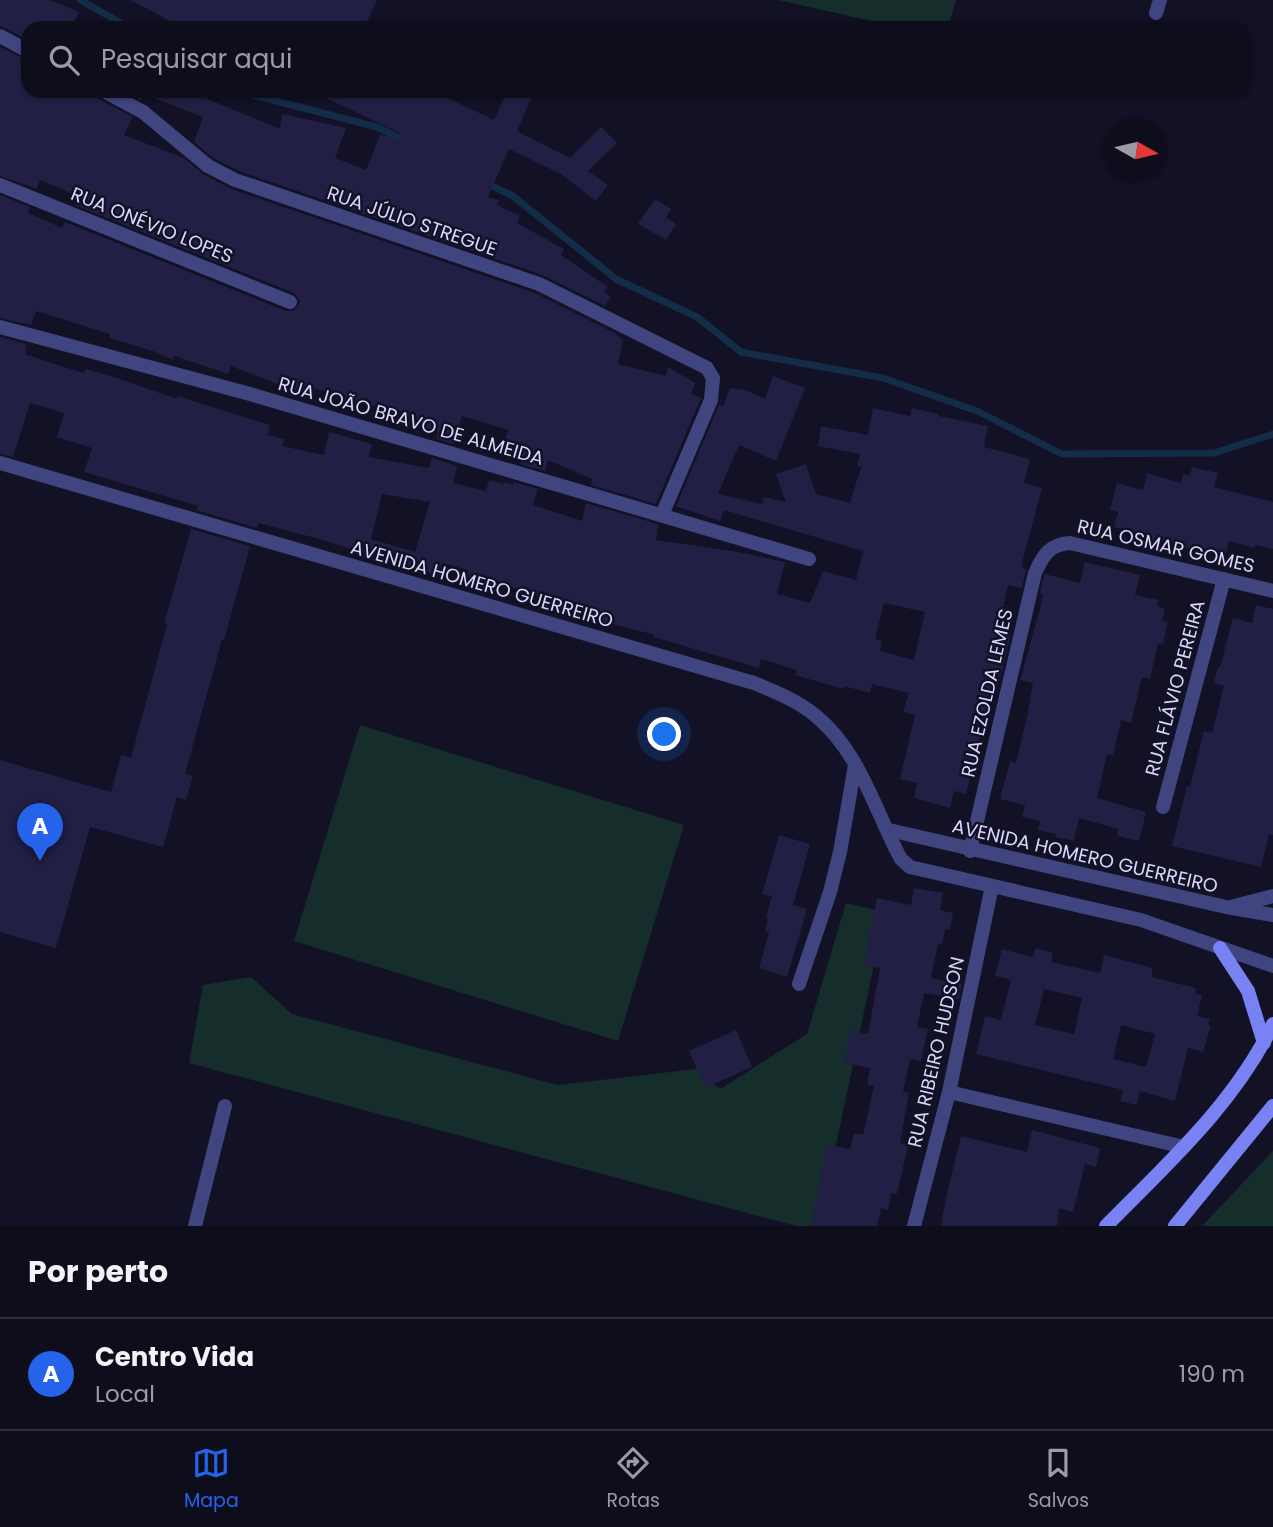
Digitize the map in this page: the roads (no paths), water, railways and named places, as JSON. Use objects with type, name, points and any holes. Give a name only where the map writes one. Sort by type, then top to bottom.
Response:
[{"type":"street","points":[[0,36],[21,47]]},
{"type":"street","name":"RUA JÚLIO STREGUE","points":[[117,98],[144,112],[208,166],[235,180],[539,284],[707,368],[713,378],[711,400],[662,515]]},
{"type":"street","name":"RUA ONÉVIO LOPES","points":[[0,185],[290,302]]},
{"type":"street","name":"RUA JOÃO BRAVO DE ALMEIDA","points":[[0,327],[250,394],[810,559]]},
{"type":"street","name":"AVENIDA HOMERO GUERREIRO","points":[[0,463],[754,683],[785,696],[816,715],[838,738],[889,830],[901,859],[910,867],[1140,920],[1273,966]]},
{"type":"street","name":"RUA OSMAR GOMES","points":[[1051,547],[1070,543],[1273,591]]},
{"type":"street","name":"RUA EZOLDA LEMES","points":[[970,851],[1035,572],[1042,557],[1051,547]]},
{"type":"street","name":"RUA FLÁVIO PEREIRA","points":[[1163,807],[1224,579]]},
{"type":"street","points":[[799,984],[830,892],[855,765]]},
{"type":"street","name":"AVENIDA HOMERO GUERREIRO","points":[[889,830],[970,851],[1273,915]]},
{"type":"street","name":"RUA RIBEIRO HUDSON","points":[[914,1226],[949,1091],[992,886]]},
{"type":"street","points":[[1226,907],[1273,896]]},
{"type":"street","points":[[1220,948],[1248,990],[1264,1043]]},
{"type":"street","points":[[1106,1226],[1184,1147],[1232,1090],[1264,1043],[1273,1024]]},
{"type":"street","points":[[949,1091],[1184,1147]]},
{"type":"street","points":[[195,1226],[225,1106]]},
{"type":"street","points":[[1175,1226],[1270,1111]]},
{"type":"waterway","points":[[80,0],[118,21]]},
{"type":"waterway","points":[[264,98],[377,127],[407,142]]},
{"type":"waterway","points":[[486,183],[513,196],[616,279],[697,317],[741,352],[883,378],[977,411],[1062,454],[1214,453],[1273,434]]},
{"type":"place","name":"Centro Vida","points":[[40,861]]}]
